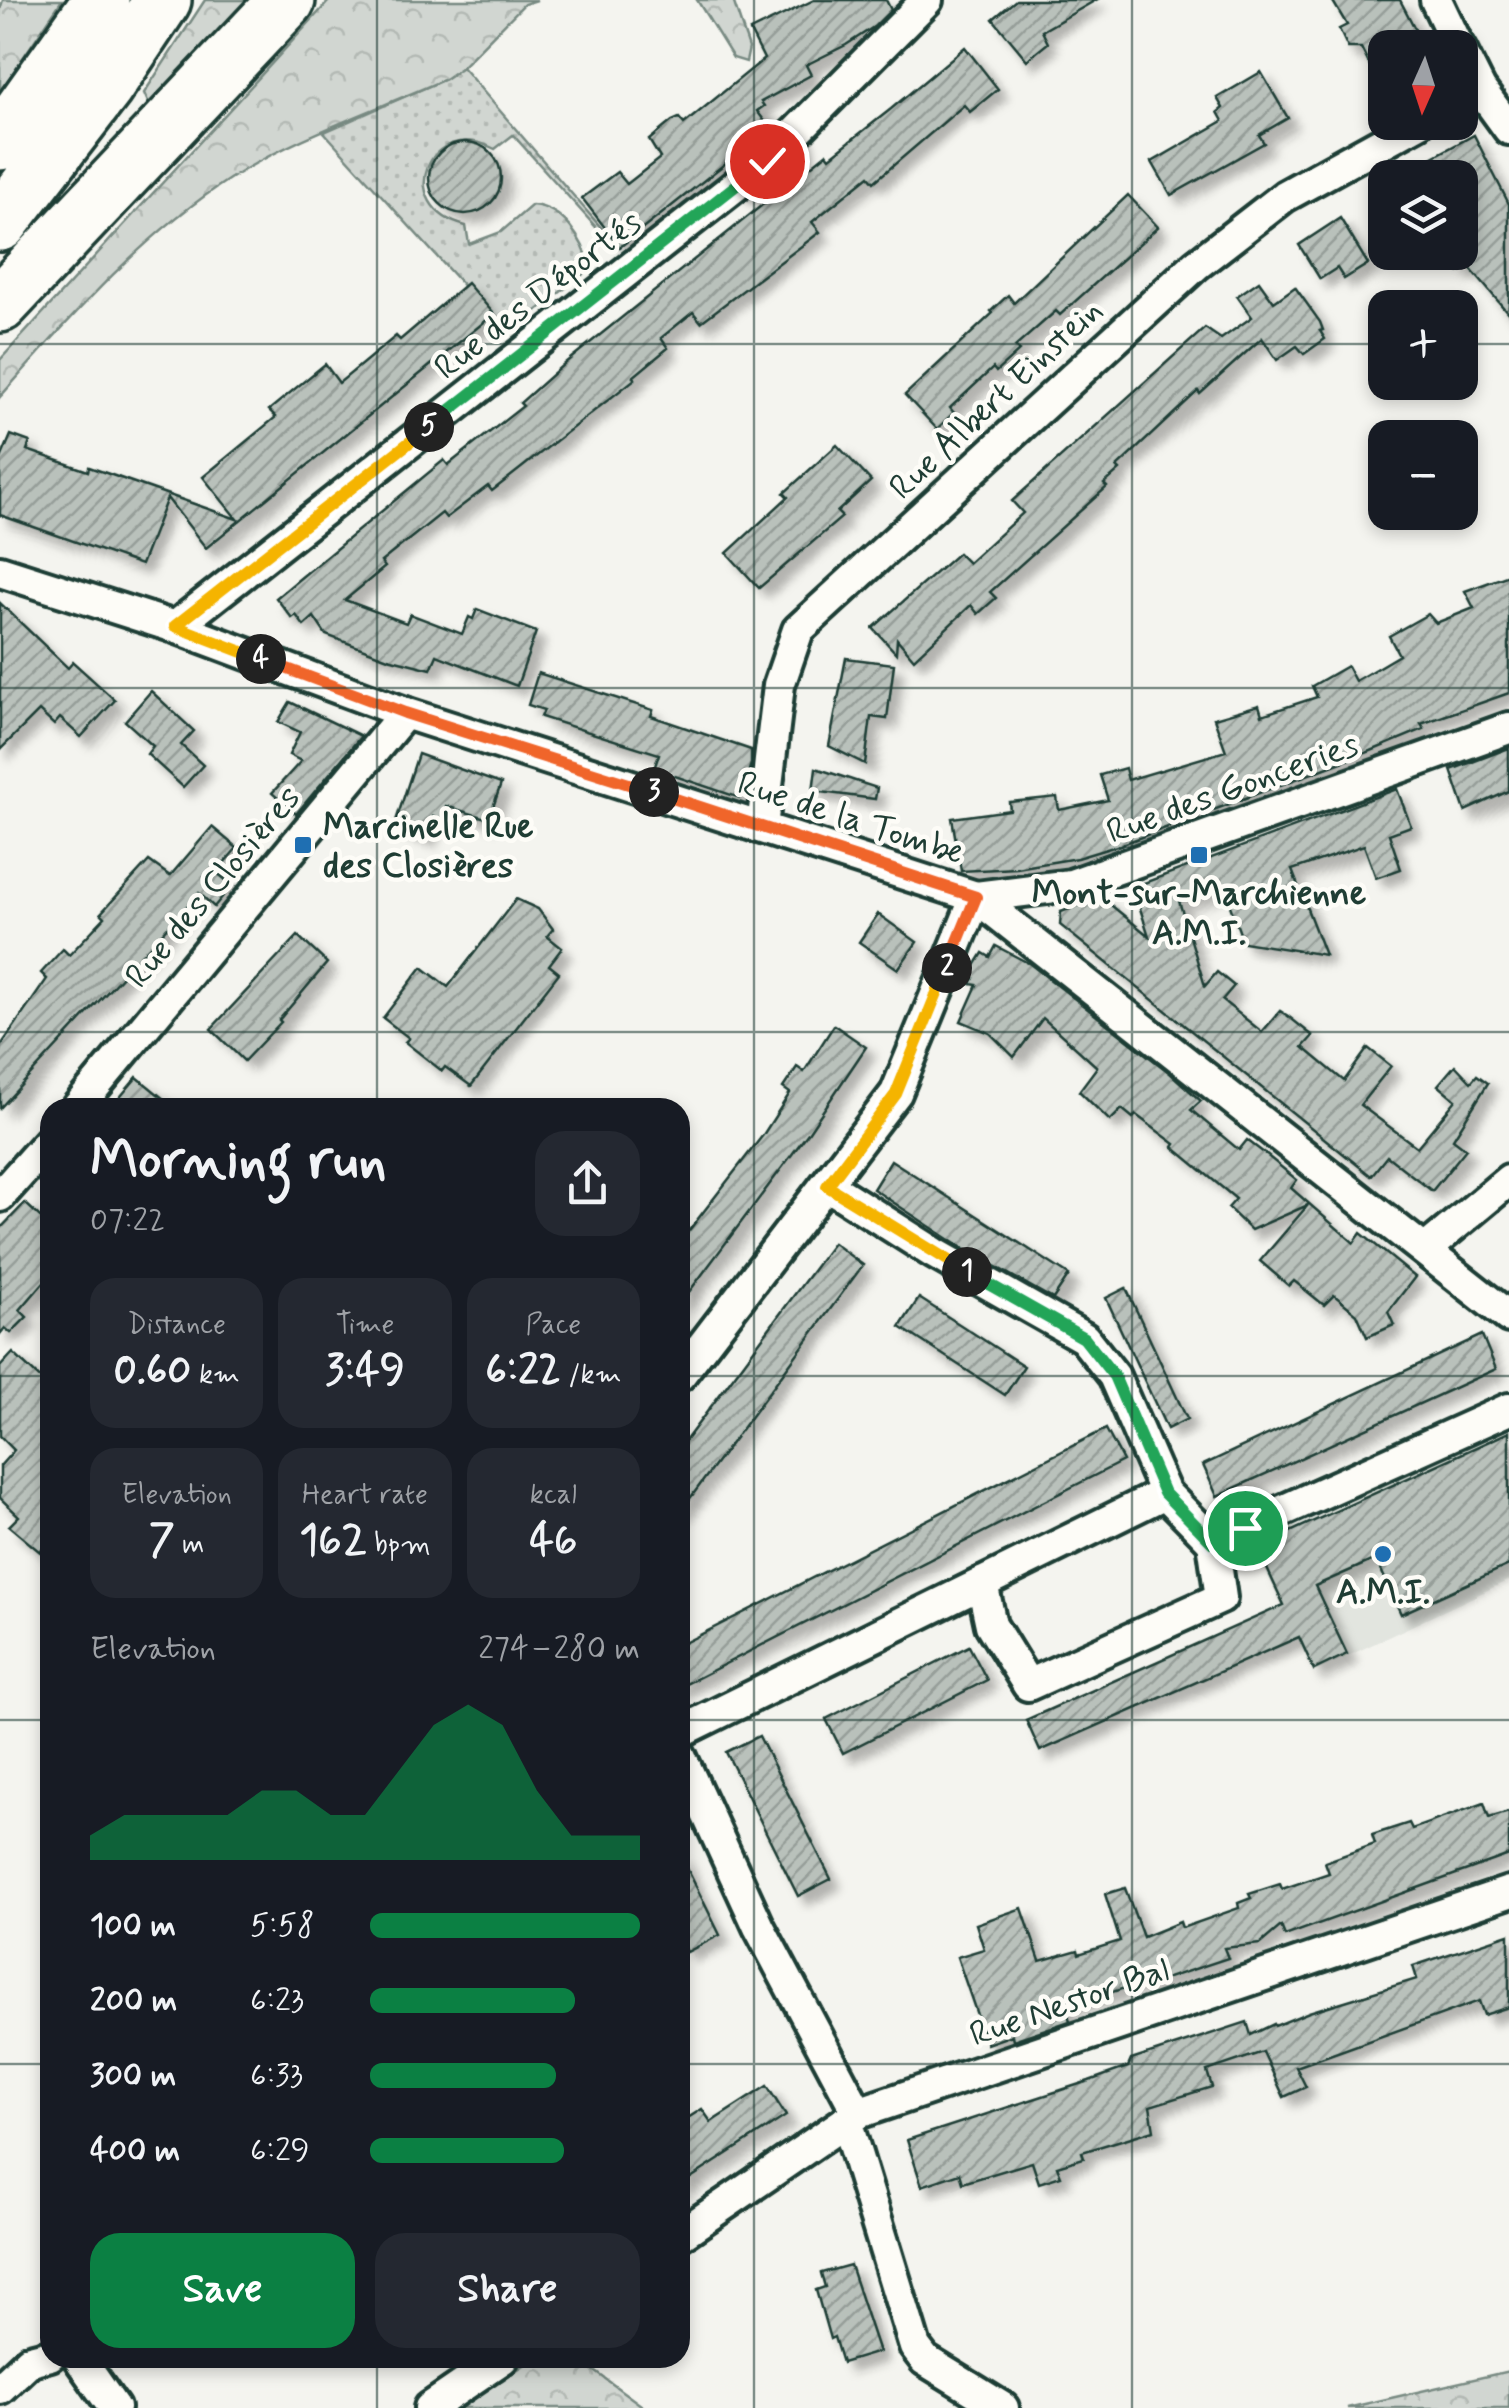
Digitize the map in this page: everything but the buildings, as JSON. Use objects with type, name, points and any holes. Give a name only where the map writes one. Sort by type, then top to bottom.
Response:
[{"type":"highway","points":[[0,142],[101,0]]},
{"type":"highway","points":[[0,223],[105,87],[163,0]]},
{"type":"highway","points":[[0,304],[286,0]]},
{"type":"street","name":"Rue des Déportés","points":[[175,626],[767,161],[926,0]]},
{"type":"street","points":[[1436,0],[1451,30]]},
{"type":"street","points":[[1478,101],[1509,130]]},
{"type":"street","name":"Rue Albert Einstein","points":[[762,827],[779,685],[798,630],[1196,265],[1284,196],[1386,140]]},
{"type":"street","name":"Rue de la Tombe","points":[[0,571],[175,626],[405,713],[976,897],[1509,1317]]},
{"type":"street","name":"Rue des Closières","points":[[85,1098],[405,713]]},
{"type":"street","name":"Rue des Gonceries","points":[[976,897],[1071,884],[1509,728]]},
{"type":"street","points":[[690,1362],[896,1094],[976,897]]},
{"type":"street","points":[[0,1196],[40,1151]]},
{"type":"street","points":[[1426,1250],[1509,1180]]},
{"type":"street","points":[[827,1186],[934,1253],[1084,1338],[1114,1376],[1164,1493],[1212,1542],[1221,1598],[1028,1685],[992,1626],[982,1582]]},
{"type":"street","points":[[1212,1542],[1509,1409]]},
{"type":"street","points":[[690,1727],[1164,1493]]},
{"type":"street","points":[[690,1777],[758,1927],[852,2117],[915,2347],[925,2360],[1004,2408]]},
{"type":"street","name":"Rue Nestor Bal","points":[[690,2228],[852,2117],[1509,1892]]},
{"type":"street","points":[[0,2388],[30,2360],[40,2358]]},
{"type":"street","points":[[86,2368],[114,2408]]},
{"type":"street","points":[[430,2408],[488,2368]]},
{"type":"shaded area","name":"A.M.I.","points":[[1509,1419],[1509,1580],[1314,1672],[1245,1528]]},
{"type":"green space","points":[[3,0],[62,0],[0,92],[0,10]]},
{"type":"green space","points":[[205,0],[269,0],[156,121],[144,93]]},
{"type":"green space","points":[[330,0],[537,0],[524,4],[462,67],[445,79],[282,149],[198,201],[108,280],[0,397],[0,360]]},
{"type":"green space","points":[[697,0],[733,0],[749,48],[746,62],[733,58]]},
{"type":"green space","points":[[462,67],[604,231],[602,234],[513,135],[495,149],[471,142],[452,144],[437,153],[425,184],[430,201],[443,216],[466,226],[469,244],[501,232],[532,205],[563,219],[587,257],[591,268],[507,334],[324,132],[445,79]]},
{"type":"green space","points":[[520,2368],[591,2368],[645,2408],[458,2408]]},
{"type":"green space","points":[[1509,2371],[1509,2408],[1347,2408]]},
{"type":"place","name":"Marcinelle Rue des Closières","points":[[303,845]]},
{"type":"place","name":"Mont-sur-Marchienne A.M.I.","points":[[1199,855]]},
{"type":"place","name":"A.M.I.","points":[[1383,1554]]},
{"type":"route","points":[[767,161],[175,626],[405,713],[976,897],[896,1094],[827,1186],[934,1253],[1084,1338],[1114,1376],[1164,1493],[1212,1542],[1245,1528]]}]
